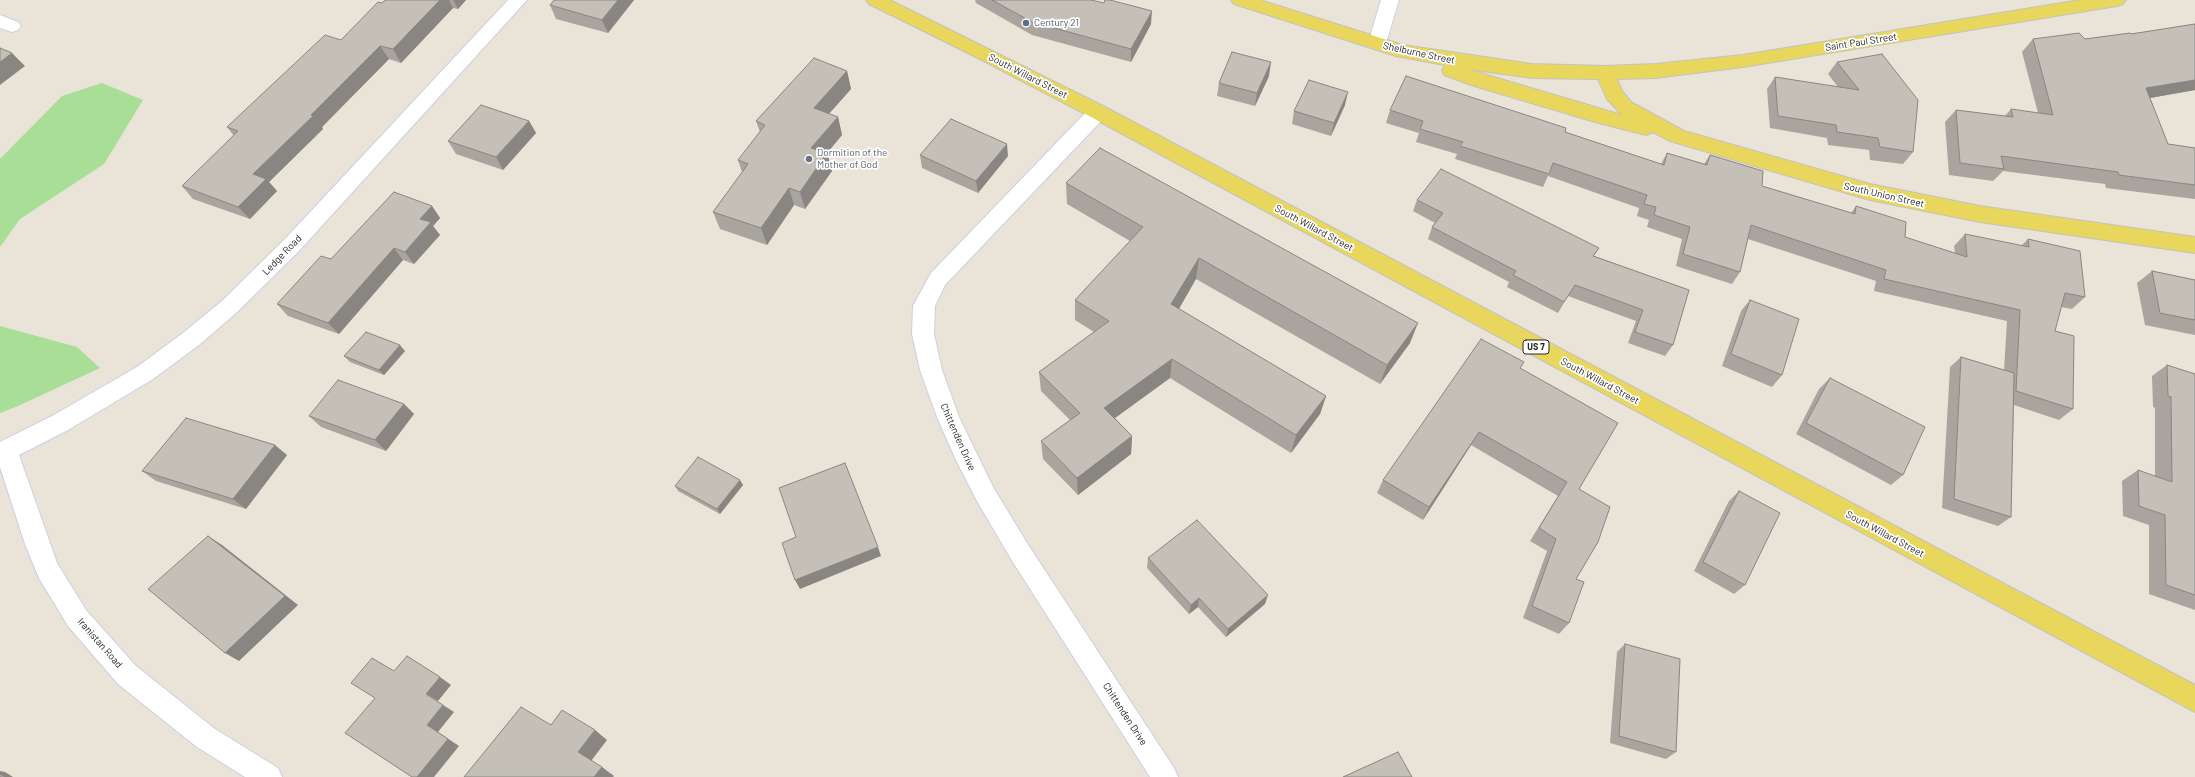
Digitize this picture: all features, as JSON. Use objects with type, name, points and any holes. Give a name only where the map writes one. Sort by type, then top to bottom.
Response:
[{"type":"main road","name":"South Willard Street","points":[[875,0],[984,53],[1098,112],[2195,699]]},
{"type":"main road","name":"Shelburne Street","points":[[1240,0],[1402,51],[1470,63],[1524,70],[1605,74]]},
{"type":"main road","name":"Saint Paul Street","points":[[1605,74],[1655,71],[1743,61],[2116,0]]},
{"type":"main road","points":[[1402,51],[1478,80],[1595,115],[1677,136]]},
{"type":"main road","name":"South Union Street","points":[[1605,74],[1614,94],[1624,107],[1643,119],[1677,136],[1813,177],[1920,204],[2195,245]]},
{"type":"street","name":"Ledge Road","points":[[3,452],[84,410],[145,373],[191,339],[229,307],[292,245],[518,0]]},
{"type":"street","points":[[1377,43],[1390,0]]},
{"type":"street","name":"Chittenden Drive","points":[[1098,112],[938,279],[924,306],[923,334],[931,370],[948,417],[967,460],[985,494],[1019,551],[1165,777]]},
{"type":"street","name":"Iranistan Road","points":[[3,452],[48,570],[81,623],[127,675],[161,703],[206,738],[269,777]]},
{"type":"green space","points":[[102,83],[143,100],[104,164],[20,219],[0,247],[0,159],[62,96]]},
{"type":"green space","points":[[0,326],[77,347],[100,368],[0,413]]},
{"type":"building","points":[[385,0],[440,0],[393,49],[380,46],[311,115],[313,116],[253,174],[266,179],[238,207],[182,186],[238,131],[227,127],[325,35],[341,40],[378,2],[382,3]]},
{"type":"building","points":[[554,0],[618,0],[602,20],[550,5]]},
{"type":"building","points":[[992,0],[1091,0],[1104,3],[1105,0],[1110,0],[1152,11],[1131,49],[1032,22]]},
{"type":"building","points":[[2195,24],[2195,80],[2146,88],[2168,144],[2195,148],[2195,185],[2119,175],[2118,172],[2001,156],[2004,169],[1960,163],[1956,110],[2013,117],[2011,109],[2053,115],[2033,39],[2079,33],[2085,39],[2131,34]]},
{"type":"building","points":[[0,48],[12,53],[0,62]]},
{"type":"building","points":[[1232,52],[1271,62],[1257,93],[1219,83]]},
{"type":"building","points":[[1882,54],[1918,100],[1913,152],[1880,147],[1878,138],[1837,132],[1836,125],[1778,116],[1775,77],[1859,90],[1837,62]]},
{"type":"building","name":"Dormition of the Mother of God","points":[[814,58],[847,71],[814,108],[838,117],[811,148],[827,153],[800,192],[789,188],[761,228],[713,212],[748,164],[738,160],[765,125],[756,121]]},
{"type":"building","points":[[1406,76],[1566,128],[1565,132],[1664,165],[1667,153],[1707,165],[1710,155],[1763,171],[1762,186],[1855,214],[1856,206],[1906,222],[1905,237],[1967,257],[1965,234],[2029,247],[2028,239],[2080,251],[2085,297],[2065,293],[2055,331],[2074,336],[2073,409],[2016,391],[2020,310],[1884,279],[1886,270],[1751,225],[1740,272],[1683,254],[1690,227],[1654,215],[1656,207],[1644,204],[1647,195],[1553,163],[1549,174],[1460,146],[1463,142],[1420,129],[1423,121],[1390,110]]},
{"type":"building","points":[[1309,80],[1348,92],[1334,123],[1294,111]]},
{"type":"building","points":[[481,105],[529,121],[496,157],[448,141]]},
{"type":"building","points":[[951,119],[1007,144],[976,181],[920,155]]},
{"type":"building","points":[[1100,148],[1418,323],[1387,365],[1199,258],[1171,304],[1326,396],[1296,435],[1172,359],[1104,408],[1132,436],[1077,478],[1041,441],[1080,413],[1039,372],[1109,321],[1075,300],[1143,227],[1066,183]]},
{"type":"building","points":[[1441,169],[1599,248],[1593,256],[1689,290],[1673,345],[1635,332],[1643,310],[1575,285],[1564,302],[1513,275],[1516,271],[1432,227],[1443,213],[1417,200]]},
{"type":"building","points":[[394,192],[432,206],[420,219],[431,222],[405,252],[394,248],[328,323],[277,304],[321,256],[331,259]]},
{"type":"building","points":[[2152,271],[2195,280],[2195,320],[2160,313]]},
{"type":"building","points":[[1750,300],[1799,319],[1782,375],[1731,354]]},
{"type":"building","points":[[366,332],[400,345],[379,370],[344,356]]},
{"type":"building","points":[[1481,339],[1524,362],[1520,368],[1618,423],[1579,489],[1610,507],[1598,542],[1576,579],[1584,582],[1569,623],[1532,606],[1556,539],[1539,528],[1567,482],[1479,432],[1429,507],[1383,480]]},
{"type":"building","points":[[1961,357],[2014,373],[2011,517],[1954,499]]},
{"type":"building","points":[[2167,365],[2195,374],[2195,595],[2166,585],[2165,515],[2139,506],[2138,470],[2172,482],[2171,397],[2168,396]]},
{"type":"building","points":[[1830,378],[1925,427],[1903,475],[1806,423]]},
{"type":"building","points":[[338,380],[404,404],[375,440],[309,416]]},
{"type":"building","points":[[186,418],[275,445],[233,499],[142,471]]},
{"type":"building","points":[[698,457],[740,480],[717,509],[675,486]]},
{"type":"building","points":[[845,463],[878,547],[795,580],[782,543],[796,537],[779,488]]},
{"type":"building","points":[[1739,491],[1780,513],[1745,585],[1703,562]]},
{"type":"building","points":[[1197,520],[1268,595],[1228,629],[1199,598],[1191,605],[1148,558]]},
{"type":"building","points":[[208,536],[285,596],[225,653],[148,589]]},
{"type":"building","points":[[1625,644],[1680,659],[1676,752],[1619,736]]},
{"type":"building","points":[[407,656],[440,677],[426,694],[443,705],[427,725],[448,739],[417,777],[412,777],[345,733],[375,698],[351,683],[372,658],[394,671]]},
{"type":"building","points":[[521,707],[551,725],[562,710],[595,730],[578,752],[602,767],[594,777],[464,777]]},
{"type":"building","points":[[1398,752],[1412,777],[1343,777]]},
{"type":"place","name":"Century 21","points":[[1026,23]]},
{"type":"place","name":"Dormition of the Mother of God","points":[[809,159]]}]
